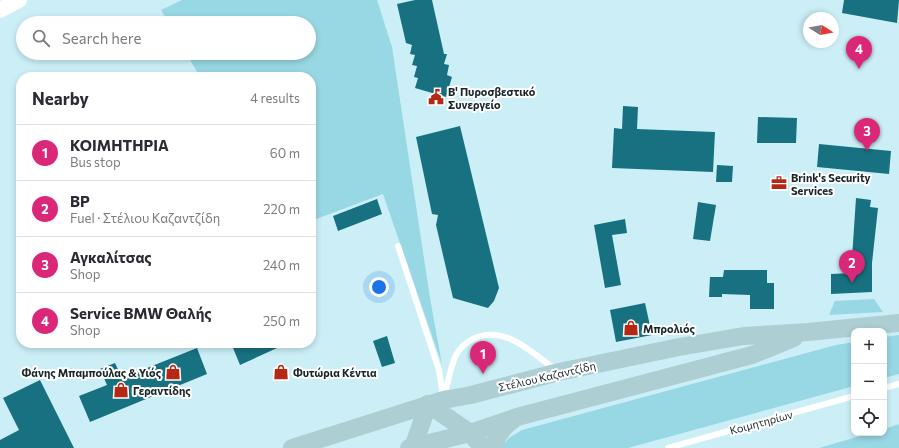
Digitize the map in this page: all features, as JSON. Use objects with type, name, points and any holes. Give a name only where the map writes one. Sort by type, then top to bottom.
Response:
[{"type":"main road","name":"Στέλιου Καζαντζίδη","points":[[292,448],[436,402],[471,395],[559,372],[679,347],[744,336],[808,332],[899,323]]},
{"type":"main road","name":"Στέλιου Καζαντζίδη","points":[[412,448],[470,433],[517,417],[752,355],[808,332]]},
{"type":"main road","points":[[412,448],[436,402],[470,433],[483,448]]},
{"type":"main road","points":[[493,448],[504,427],[517,417]]},
{"type":"street","points":[[0,10],[19,0]]},
{"type":"lane","points":[[398,246],[439,370],[436,402]]},
{"type":"lane","points":[[436,402],[459,350],[468,341],[479,336],[493,334],[507,337],[559,372]]},
{"type":"lane","points":[[887,387],[899,384]]},
{"type":"lane","name":"Κοιμητηρίων","points":[[668,448],[851,397]]},
{"type":"shaded area","points":[[182,0],[377,0],[392,47],[430,298],[442,365],[383,194],[316,219],[316,72],[197,72],[190,60],[316,60],[316,16],[165,16],[161,10]]},
{"type":"shaded area","points":[[874,299],[883,312],[829,315],[835,301]]},
{"type":"shaded area","points":[[899,335],[899,374],[887,377],[887,364],[887,337]]},
{"type":"shaded area","points":[[851,342],[851,387],[628,448],[500,448],[509,438],[522,430],[836,345]]},
{"type":"shaded area","points":[[899,424],[899,448],[819,448],[860,436],[887,436],[887,428]]},
{"type":"building","points":[[415,0],[432,0],[444,54],[447,54],[444,64],[449,65],[447,75],[452,77],[446,97],[415,88],[418,78],[414,77],[417,66],[412,65],[415,55],[410,54],[412,45],[406,43],[397,4]]},
{"type":"building","points":[[844,0],[899,0],[897,23],[842,13]]},
{"type":"building","points":[[623,106],[638,107],[637,129],[715,132],[713,172],[612,168],[614,128],[622,129]]},
{"type":"building","points":[[758,117],[797,118],[796,143],[757,143]]},
{"type":"building","points":[[460,126],[499,288],[494,301],[488,308],[453,298],[436,225],[438,215],[432,214],[416,137]]},
{"type":"building","points":[[819,144],[891,151],[889,174],[817,167]]},
{"type":"building","points":[[717,165],[733,166],[732,182],[716,182]]},
{"type":"building","points":[[856,198],[871,200],[870,207],[878,208],[872,263],[872,292],[831,294],[831,274],[851,273]]},
{"type":"building","points":[[377,199],[382,214],[338,231],[333,216]]},
{"type":"building","points":[[698,202],[716,205],[710,241],[693,239]]},
{"type":"building","points":[[625,219],[627,233],[612,235],[621,285],[605,288],[594,225]]},
{"type":"building","points":[[724,270],[767,270],[767,283],[774,283],[774,309],[750,309],[750,295],[722,294],[722,297],[709,297],[710,277],[723,277]]},
{"type":"building","points":[[645,303],[652,335],[616,342],[610,310]]},
{"type":"building","points":[[387,336],[395,363],[382,367],[373,341]]},
{"type":"building","points":[[197,348],[207,374],[90,422],[79,396],[107,385],[100,369],[115,363],[122,378]]},
{"type":"building","points":[[233,348],[277,348],[240,365]]},
{"type":"building","points":[[40,380],[74,448],[0,448],[0,440],[19,430],[3,398]]},
{"type":"place","name":"Service BMW Θαλής","points":[[859,69]]},
{"type":"place","name":"Β' Πυροσβεστικό Συνεργείο","points":[[436,97]]},
{"type":"place","name":"Αγκαλίτσας","points":[[867,151]]},
{"type":"place","name":"Brink's Security Services","points":[[779,183]]},
{"type":"place","name":"BP","points":[[852,283]]},
{"type":"place","name":"Μπρολιός","points":[[631,328]]},
{"type":"place","name":"Φάνης Μπαμπούλας & Υιός","points":[[173,372]]},
{"type":"place","name":"Φυτώρια Κέντια","points":[[281,372]]},
{"type":"place","name":"ΚΟΙΜΗΤΗΡΙΑ","points":[[483,374]]},
{"type":"place","name":"Γεραντίδης","points":[[121,390]]}]
